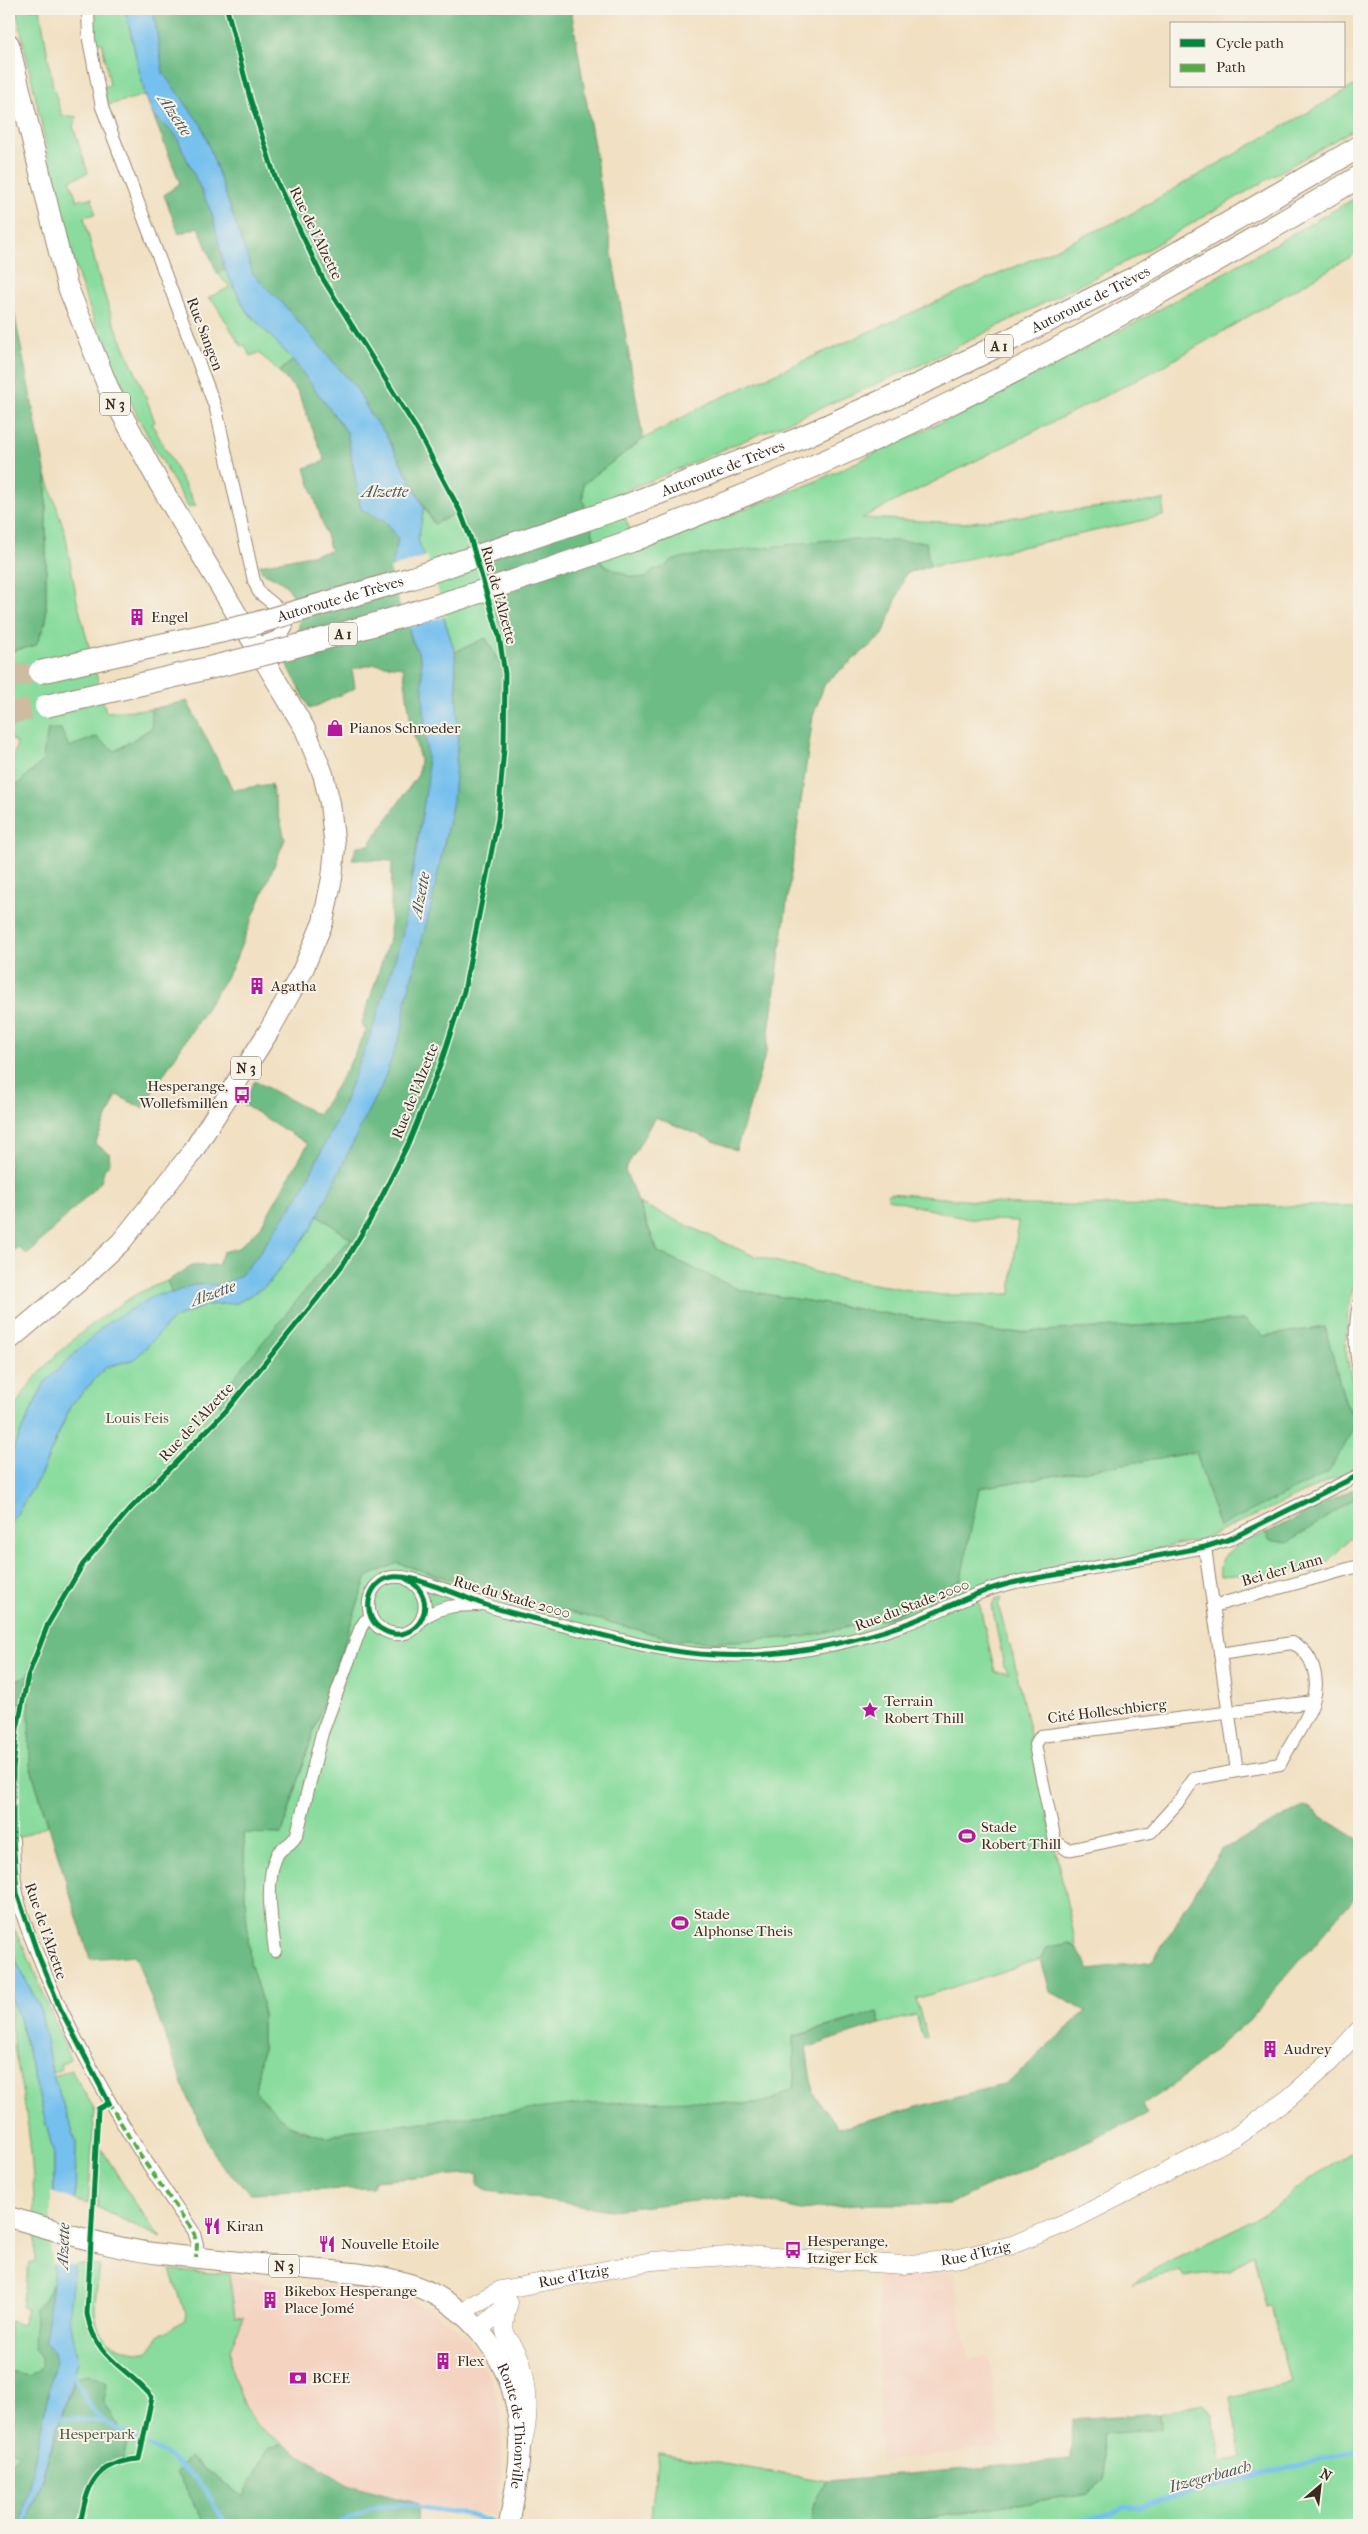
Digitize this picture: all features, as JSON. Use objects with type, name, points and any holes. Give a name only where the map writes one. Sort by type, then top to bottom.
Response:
[{"type":"highway","name":"Autoroute de Trèves","points":[[40,672],[250,625],[412,578],[620,508],[796,440],[933,378],[1136,277],[1359,147]]},
{"type":"highway","name":"Autoroute de Trèves","points":[[46,706],[196,672],[331,637],[531,576],[634,540],[806,471],[945,406],[1144,304],[1359,177]]},
{"type":"main road","name":"N 3","points":[[9,44],[67,285],[90,346],[131,436],[305,729],[322,774],[330,803],[335,848],[332,878],[323,922],[302,972],[193,1151],[121,1242],[78,1282],[9,1340]]},
{"type":"main road","name":"Rue d'Itzig","points":[[463,2314],[487,2296],[515,2286],[529,2285],[615,2266],[695,2257],[744,2255],[904,2265],[960,2258],[1012,2245],[1070,2222],[1235,2137],[1289,2098],[1328,2064],[1359,2030]]},
{"type":"main road","name":"N 3","points":[[9,2217],[138,2251],[196,2258]]},
{"type":"main road","name":"Route de Thionville","points":[[196,2258],[376,2276],[422,2288],[444,2300],[463,2314],[480,2329],[498,2356],[511,2386],[519,2418],[519,2463],[509,2525]]},
{"type":"main road","name":"Rue d'Itzig","points":[[480,2329],[529,2285]]},
{"type":"main road","points":[[508,2305],[503,2322],[504,2333],[520,2359],[528,2389],[528,2419],[519,2463]]},
{"type":"street","name":"Rue Sangen","points":[[88,9],[89,40],[102,107],[216,409],[254,581],[258,592],[278,606],[286,620],[285,630],[280,635],[254,644]]},
{"type":"street","points":[[1359,1302],[1356,1320],[1356,1356],[1359,1369]]},
{"type":"street","name":"Rue du Stade 2000","points":[[485,1605],[451,1605],[436,1610],[422,1618],[410,1631],[402,1634],[384,1631],[371,1618],[368,1600],[378,1584],[386,1579],[405,1578],[485,1605],[678,1652],[717,1656],[804,1649],[852,1641],[905,1624],[999,1586],[1205,1547],[1230,1539],[1359,1475]]},
{"type":"street","points":[[1205,1547],[1237,1772]]},
{"type":"street","name":"Bei der Lann","points":[[1213,1606],[1359,1566]]},
{"type":"street","points":[[405,1578],[420,1589],[425,1608],[422,1618]]},
{"type":"street","points":[[275,1951],[269,1895],[276,1856],[280,1850],[294,1841],[297,1834],[322,1733],[361,1627],[365,1621],[371,1618]]},
{"type":"street","name":"Cité Holleschbierg","points":[[1220,1654],[1292,1643],[1300,1646],[1310,1658],[1315,1672],[1313,1702],[1280,1764],[1194,1779],[1179,1801],[1152,1832],[1068,1850],[1055,1841],[1035,1745],[1041,1736],[1313,1702]]},
{"type":"street","name":"Rue de l'Alzette","points":[[13,1840],[17,1893],[37,1952],[60,2008],[109,2103],[137,2150],[192,2231],[197,2244],[196,2258]]},
{"type":"shaded area","points":[[954,2271],[968,2359],[990,2357],[999,2429],[1006,2446],[880,2462],[878,2273]]},
{"type":"shaded area","points":[[229,2274],[267,2283],[298,2286],[337,2285],[373,2289],[406,2299],[432,2311],[452,2324],[468,2339],[481,2359],[493,2385],[501,2413],[502,2467],[495,2516],[419,2504],[349,2485],[256,2425],[247,2411],[232,2374],[230,2349],[234,2335],[243,2320],[235,2316]]},
{"type":"green space","points":[[16,9],[40,9],[53,87],[62,115],[77,117],[73,126],[88,173],[70,180],[77,200],[92,198],[95,214],[84,217],[98,274],[112,318],[155,422],[152,424],[196,506],[188,507],[143,427],[103,344],[80,282],[59,204]]},
{"type":"green space","points":[[93,9],[125,9],[145,95],[108,105],[103,87],[110,85],[102,43],[94,41]]},
{"type":"green space","points":[[153,9],[571,9],[643,439],[583,484],[583,500],[602,564],[631,577],[646,578],[654,569],[665,568],[670,561],[685,557],[837,539],[926,542],[930,567],[906,573],[883,635],[825,683],[813,716],[766,1053],[736,1150],[655,1117],[625,1170],[658,1252],[740,1290],[1005,1333],[1245,1320],[1264,1336],[1325,1327],[1345,1402],[1358,1423],[1328,1473],[1219,1527],[1196,1452],[979,1488],[961,1580],[892,1617],[803,1637],[717,1642],[678,1640],[488,1591],[397,1563],[367,1577],[314,1730],[282,1834],[244,1833],[245,1897],[250,1962],[262,2002],[262,2050],[255,2091],[287,2124],[299,2130],[326,2138],[346,2131],[587,2103],[694,2101],[742,2104],[768,2102],[794,2088],[794,2037],[877,2012],[880,2024],[806,2048],[813,2093],[838,2128],[1008,2083],[1086,2011],[1050,1992],[1041,1959],[1046,1948],[1070,1943],[1077,1949],[1090,1969],[1153,1961],[1221,1850],[1305,1806],[1359,1840],[1359,1892],[1249,2020],[1175,2084],[1143,2105],[1147,2114],[949,2204],[854,2204],[801,2210],[741,2196],[611,2210],[488,2191],[478,2184],[478,2173],[374,2181],[372,2188],[251,2193],[222,2167],[210,2146],[187,2095],[135,1955],[90,1959],[30,1765],[28,1679],[16,1736],[13,1833],[9,1835],[9,1682],[28,1676],[59,1603],[84,1563],[134,1504],[225,1412],[216,1399],[327,1264],[351,1239],[318,1215],[380,1090],[403,1027],[405,1003],[431,906],[453,800],[458,735],[455,652],[486,638],[504,672],[487,590],[460,511],[434,524],[385,433],[372,417],[357,389],[283,304],[253,274],[202,126],[163,73]]},
{"type":"green space","points":[[1359,83],[1359,126],[1131,259],[925,363],[616,494],[638,551],[812,483],[950,418],[1148,316],[1359,196],[1359,252],[1158,369],[862,518],[962,523],[1164,500],[1163,516],[930,567],[925,542],[685,557],[659,568],[646,578],[631,577],[602,564],[583,500],[583,484],[643,439],[709,403],[1120,220]]},
{"type":"green space","points":[[153,115],[176,135],[212,214],[225,270],[217,273],[198,227],[179,234],[164,195],[180,183]]},
{"type":"green space","points":[[225,270],[246,310],[293,360],[279,372],[259,353],[250,356],[245,345],[241,346],[214,302],[208,298],[230,287],[217,273]]},
{"type":"green space","points":[[9,286],[46,475],[46,621],[36,645],[9,652]]},
{"type":"green space","points":[[293,360],[347,432],[361,509],[387,523],[398,538],[392,568],[412,640],[421,658],[428,778],[402,937],[373,1028],[340,1113],[302,1191],[256,1258],[239,1277],[219,1285],[196,1284],[172,1293],[167,1281],[192,1266],[218,1265],[223,1252],[238,1248],[260,1228],[308,1144],[241,1103],[255,1081],[318,1115],[347,1069],[367,1029],[361,1026],[390,937],[392,861],[352,859],[357,846],[369,845],[418,775],[420,760],[411,724],[403,667],[375,664],[352,669],[355,688],[310,709],[279,648],[296,636],[299,628],[298,609],[294,597],[288,588],[279,580],[261,571],[260,565],[331,551],[305,468],[325,461],[298,392],[279,372]]},
{"type":"green space","points":[[46,475],[65,532],[77,601],[106,712],[151,709],[152,728],[115,751],[96,737],[69,747],[42,762],[9,792],[9,778],[17,743],[9,737],[9,652],[36,645],[46,621]]},
{"type":"green space","points":[[424,507],[434,524],[460,511],[487,591],[498,632],[505,674],[486,638],[455,652],[418,539]]},
{"type":"green space","points":[[187,701],[233,790],[271,784],[285,839],[231,970],[142,1108],[117,1095],[95,1144],[109,1153],[110,1163],[104,1170],[101,1182],[27,1255],[18,1247],[9,1256],[9,792],[42,762],[48,729],[61,729],[69,747],[96,737],[115,751],[152,728],[151,709]]},
{"type":"green space","points":[[889,1193],[1018,1205],[1359,1206],[1359,1266],[1348,1314],[1345,1348],[1354,1390],[1359,1400],[1359,1467],[1204,1539],[1153,1550],[1154,1557],[977,1594],[995,1672],[1009,1673],[1004,1666],[992,1606],[995,1600],[1002,1598],[998,1605],[1013,1656],[1077,1949],[1070,1943],[1046,1948],[1041,1959],[916,1999],[927,2037],[923,2038],[916,2015],[880,2024],[877,2012],[794,2036],[794,2088],[768,2102],[383,2127],[346,2131],[326,2138],[287,2124],[255,2091],[262,2050],[262,2002],[250,1962],[245,1897],[244,1833],[282,1834],[314,1730],[367,1577],[397,1563],[488,1591],[678,1640],[717,1642],[803,1637],[892,1617],[960,1580],[979,1488],[1196,1452],[1219,1527],[1357,1423],[1345,1402],[1325,1327],[1263,1336],[1245,1320],[1005,1333],[740,1290],[658,1252],[639,1203],[749,1254],[837,1278],[941,1295],[1011,1294],[1018,1221],[968,1219],[888,1199]]},
{"type":"green space","name":"Louis Feis","points":[[318,1215],[351,1239],[327,1264],[299,1300],[225,1412],[129,1510],[83,1564],[48,1624],[30,1765],[48,1825],[13,1840],[9,1861],[9,1835],[13,1833],[13,1769],[17,1729],[28,1676],[9,1682],[9,1527],[41,1474],[71,1405],[106,1367],[135,1359],[173,1319],[206,1305],[237,1303],[267,1285],[312,1228]]},
{"type":"green space","points":[[167,1281],[172,1293],[156,1295],[45,1382],[9,1457],[8,1433],[10,1419],[19,1401],[45,1366],[97,1320],[140,1292]]},
{"type":"green space","points":[[1359,1486],[1359,1530],[1315,1574],[1296,1568],[1287,1572],[1220,1576],[1220,1567],[1223,1559],[1234,1548],[1266,1533],[1269,1540],[1354,1497],[1351,1490]]},
{"type":"green space","points":[[1351,1490],[1355,1498],[1288,1543],[1269,1540],[1266,1533]]},
{"type":"green space","points":[[9,1919],[30,1961],[70,2059],[61,2064],[62,2069],[52,2073],[40,2008],[9,1947]]},
{"type":"green space","name":"Hesperpark","points":[[9,1991],[20,2021],[54,2155],[53,2263],[100,2266],[95,2310],[100,2331],[118,2346],[133,2351],[147,2352],[159,2336],[186,2319],[187,2313],[181,2303],[170,2270],[229,2274],[235,2316],[244,2317],[230,2349],[232,2374],[247,2411],[256,2425],[283,2444],[269,2448],[243,2497],[189,2457],[207,2525],[9,2525],[9,2321],[22,2325],[27,2309],[22,2307],[29,2262],[35,2262],[34,2194],[30,2144],[13,2042]]},
{"type":"green space","points":[[71,2070],[95,2110],[88,2204],[75,2200],[76,2141],[53,2077]]},
{"type":"green space","points":[[101,2148],[133,2200],[161,2238],[97,2207]]},
{"type":"green space","points":[[1359,2148],[1359,2525],[885,2525],[1088,2493],[1104,2480],[1102,2434],[1161,2429],[1160,2413],[1202,2403],[1212,2415],[1221,2463],[1242,2459],[1230,2397],[1290,2383],[1271,2307],[1266,2308],[1253,2254],[1230,2270],[1184,2278],[1180,2271],[1131,2284],[1169,2261],[1265,2214],[1308,2180]]},
{"type":"green space","points":[[53,2283],[46,2343],[54,2352],[55,2362],[21,2525],[9,2525],[9,2465],[18,2454],[9,2449],[9,2372],[29,2376],[41,2368],[41,2358],[34,2350],[35,2308],[43,2301]]},
{"type":"green space","points":[[88,2374],[107,2383],[104,2402],[128,2442],[123,2460],[102,2472],[91,2485],[84,2502],[80,2525],[27,2525],[75,2377]]},
{"type":"green space","points":[[1160,2413],[1161,2429],[1102,2434],[1104,2480],[1088,2493],[885,2525],[819,2525],[812,2519],[815,2503],[826,2481],[1071,2460],[1072,2419]]},
{"type":"green space","points":[[283,2444],[348,2485],[419,2504],[416,2525],[207,2525],[176,2473],[189,2457],[243,2497],[269,2448]]},
{"type":"green space","points":[[658,2453],[826,2481],[815,2503],[812,2519],[819,2525],[650,2525]]},
{"type":"water","name":"Alzette","points":[[125,9],[153,9],[163,73],[202,126],[253,274],[283,304],[357,389],[372,417],[385,433],[424,507],[418,539],[455,652],[458,735],[453,800],[431,906],[405,1003],[403,1027],[380,1090],[312,1228],[267,1285],[237,1303],[206,1305],[173,1319],[135,1359],[106,1367],[71,1405],[41,1474],[9,1527],[9,1457],[45,1382],[107,1323],[156,1295],[172,1293],[196,1284],[219,1285],[239,1277],[256,1258],[302,1191],[340,1113],[373,1028],[402,937],[428,778],[421,658],[412,640],[392,568],[398,538],[387,523],[361,509],[347,432],[293,360],[246,310],[225,270],[212,214],[176,135],[153,115],[145,95]]},
{"type":"water","name":"Alzette","points":[[9,1947],[40,2008],[52,2073],[76,2141],[74,2264],[69,2313],[78,2362],[27,2525],[21,2525],[55,2362],[54,2352],[46,2343],[53,2283],[54,2155],[20,2021],[9,1991]]},
{"type":"pier","points":[[427,556],[446,616],[406,628],[390,568]]},
{"type":"pier","points":[[51,2192],[77,2201],[76,2265],[51,2263]]},
{"type":"waterway","points":[[73,2374],[90,2407],[105,2422]]},
{"type":"waterway","name":"Itzegerbaach","points":[[56,2417],[105,2422],[135,2439]]},
{"type":"waterway","name":"Itzegerbaach","points":[[150,2446],[186,2470],[195,2479],[204,2489],[226,2525]]},
{"type":"waterway","name":"Itzegerbaach","points":[[1068,2525],[1112,2514],[1123,2507],[1138,2508],[1146,2504],[1359,2449]]},
{"type":"waterway","name":"Itzegerbaach","points":[[334,2525],[376,2507],[400,2504],[471,2515],[491,2522]]},
{"type":"tunnel","points":[[9,677],[40,672]]},
{"type":"tunnel","points":[[9,713],[46,706]]},
{"type":"marked path","points":[[108,2101],[141,2157],[193,2231],[197,2244],[196,2258]]},
{"type":"cycle path","points":[[80,2525],[86,2499],[95,2478],[112,2465],[139,2459],[152,2397],[104,2352],[91,2329],[87,2314],[98,2109],[109,2103],[60,2008],[37,1952],[17,1893],[13,1840],[13,1769],[17,1729],[28,1676],[48,1624],[83,1564],[129,1510],[225,1412],[317,1299],[344,1263],[370,1220],[409,1142],[440,1066],[464,991],[498,819],[504,748],[505,674],[499,636],[470,537],[460,511],[417,430],[323,279],[276,180],[250,98],[227,9]]},
{"type":"cycle path","points":[[405,1578],[417,1587],[423,1597],[425,1608],[422,1619],[415,1627],[406,1633],[395,1634],[383,1630],[376,1624],[371,1617],[369,1600],[376,1585],[383,1580],[392,1577],[405,1577],[504,1611],[658,1648],[715,1655],[787,1652],[858,1639],[881,1632],[915,1621],[985,1591],[1005,1585],[1205,1547],[1230,1539],[1359,1475]]},
{"type":"place","name":"Engel","points":[[137,617]]},
{"type":"place","name":"Pianos Schroeder","points":[[335,728]]},
{"type":"place","name":"Agatha","points":[[257,986]]},
{"type":"place","name":"Hesperange, Wollefsmillen","points":[[242,1095]]},
{"type":"place","name":"Terrain Robert Thill","points":[[870,1710]]},
{"type":"place","name":"Stade Robert Thill","points":[[967,1836]]},
{"type":"place","name":"Stade Alphonse Theis","points":[[680,1923]]},
{"type":"place","name":"Audrey","points":[[1270,2049]]},
{"type":"place","name":"Kiran","points":[[212,2226]]},
{"type":"place","name":"Nouvelle Etoile","points":[[327,2244]]},
{"type":"place","name":"Hesperange, Itziger Eck","points":[[793,2250]]},
{"type":"place","name":"Bikebox Hesperange Place Jomé","points":[[270,2300]]},
{"type":"place","name":"Flex","points":[[443,2361]]},
{"type":"place","name":"BCEE","points":[[298,2378]]}]
